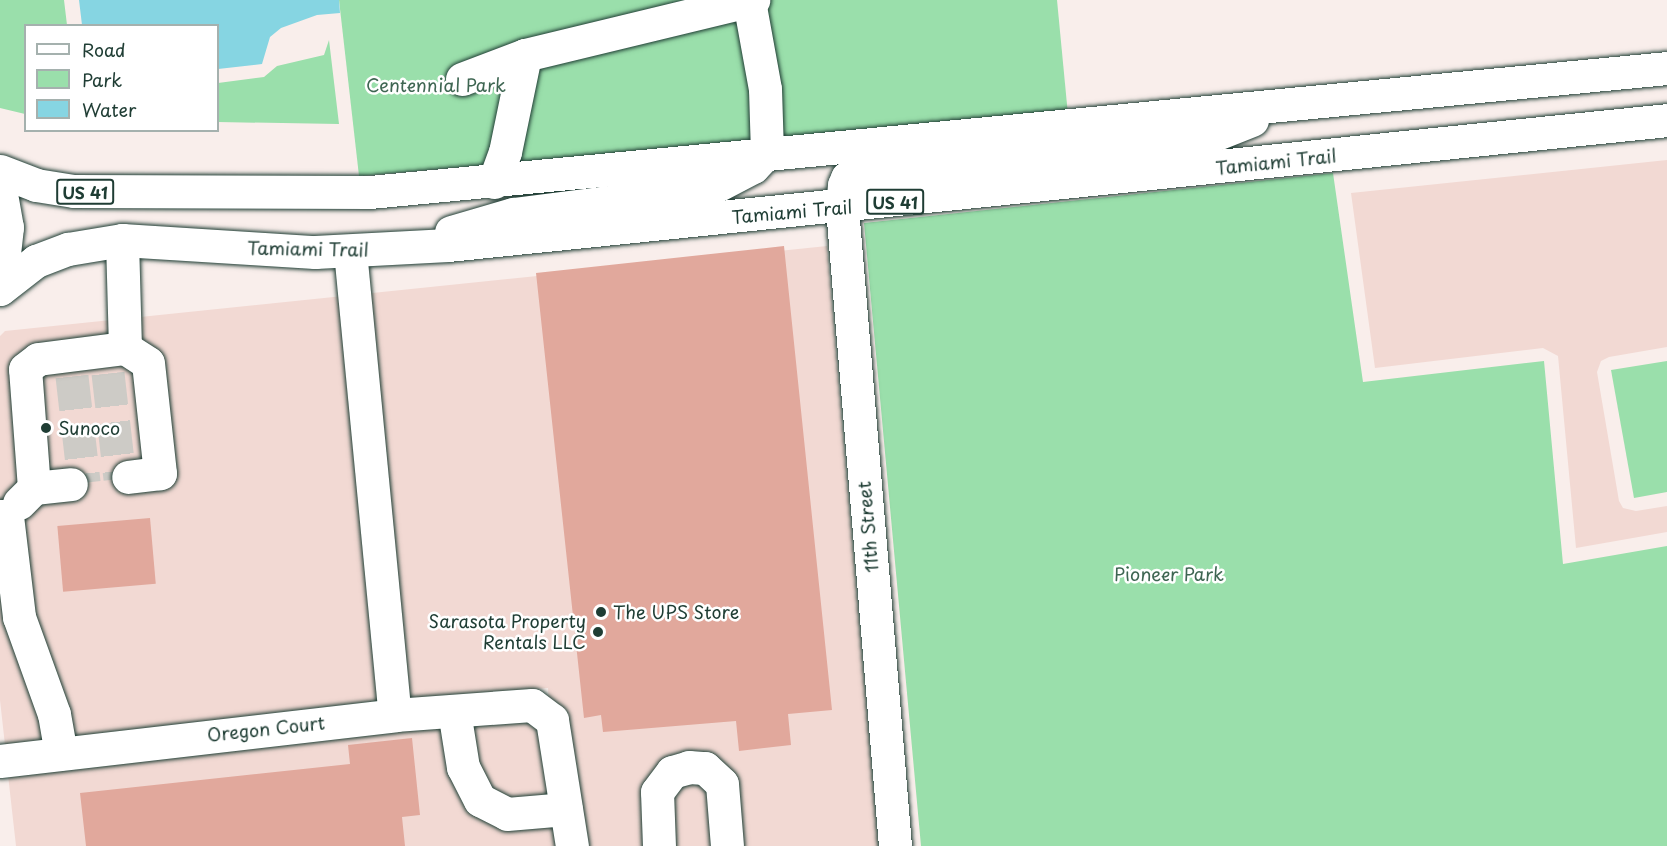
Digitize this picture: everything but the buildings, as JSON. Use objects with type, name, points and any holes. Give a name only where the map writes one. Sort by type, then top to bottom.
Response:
[{"type":"main road","points":[[401,249],[513,214],[711,189],[753,167],[767,152],[765,89],[751,1],[525,55],[462,79]]},
{"type":"main road","points":[[494,182],[505,152],[525,55]]},
{"type":"main road","name":"US 41","points":[[0,171],[36,185],[74,191],[172,194],[370,192],[494,182],[767,152],[1285,107],[1667,68]]},
{"type":"main road","name":"11th Street","points":[[895,846],[842,208],[844,185],[847,178],[857,175],[1199,141],[1285,107]]},
{"type":"main road","name":"Tamiami Trail","points":[[0,289],[36,261],[68,249],[122,240],[286,251],[401,249],[842,208],[1667,120]]},
{"type":"main road","name":"Tamiami Trail","points":[[0,188],[7,226],[0,289]]},
{"type":"main road","points":[[113,357],[122,240]]},
{"type":"main road","points":[[350,251],[395,715]]},
{"type":"main road","points":[[34,488],[25,369],[38,359],[71,366],[113,357],[148,363],[160,472],[128,477]]},
{"type":"main road","points":[[61,753],[54,714],[19,617],[3,516],[34,488],[71,484]]},
{"type":"main road","name":"Oregon Court","points":[[0,761],[395,715],[532,705],[552,720],[566,809]]},
{"type":"main road","points":[[454,711],[464,767],[480,800],[507,814],[566,809],[572,846]]},
{"type":"main road","points":[[659,846],[657,792],[672,772],[689,767],[705,768],[722,784],[727,846]]},
{"type":"shaded area","points":[[1667,160],[1667,347],[1609,357],[1601,361],[1597,372],[1619,501],[1623,508],[1636,511],[1667,506],[1667,532],[1576,548],[1558,356],[1543,348],[1375,368],[1351,193]]},
{"type":"shaded area","points":[[827,246],[878,846],[16,846],[8,775],[380,732],[550,719],[548,688],[377,701],[5,745],[0,700],[0,336],[5,331]]},
{"type":"green space","points":[[0,0],[64,0],[67,24],[24,24],[24,114],[0,108]]},
{"type":"green space","name":"Centennial Park","points":[[339,0],[1057,0],[1068,115],[359,176]]},
{"type":"green space","points":[[329,40],[339,124],[219,122],[219,83],[264,77],[277,66],[324,55]]},
{"type":"green space","name":"Pioneer Park","points":[[1333,173],[1363,382],[1544,361],[1563,564],[1667,546],[1667,846],[921,846],[864,223]]},
{"type":"green space","points":[[1667,361],[1667,492],[1634,498],[1611,370]]},
{"type":"water","points":[[79,0],[339,0],[340,13],[317,15],[281,28],[270,37],[262,64],[219,69],[219,24],[82,24]]},
{"type":"tunnel","points":[[108,373],[120,478]]},
{"type":"tunnel","points":[[72,376],[84,482]]},
{"type":"place","name":"Sunoco","points":[[46,428]]},
{"type":"place","name":"The UPS Store","points":[[601,612]]},
{"type":"place","name":"Sarasota Property Rentals LLC","points":[[598,632]]}]
